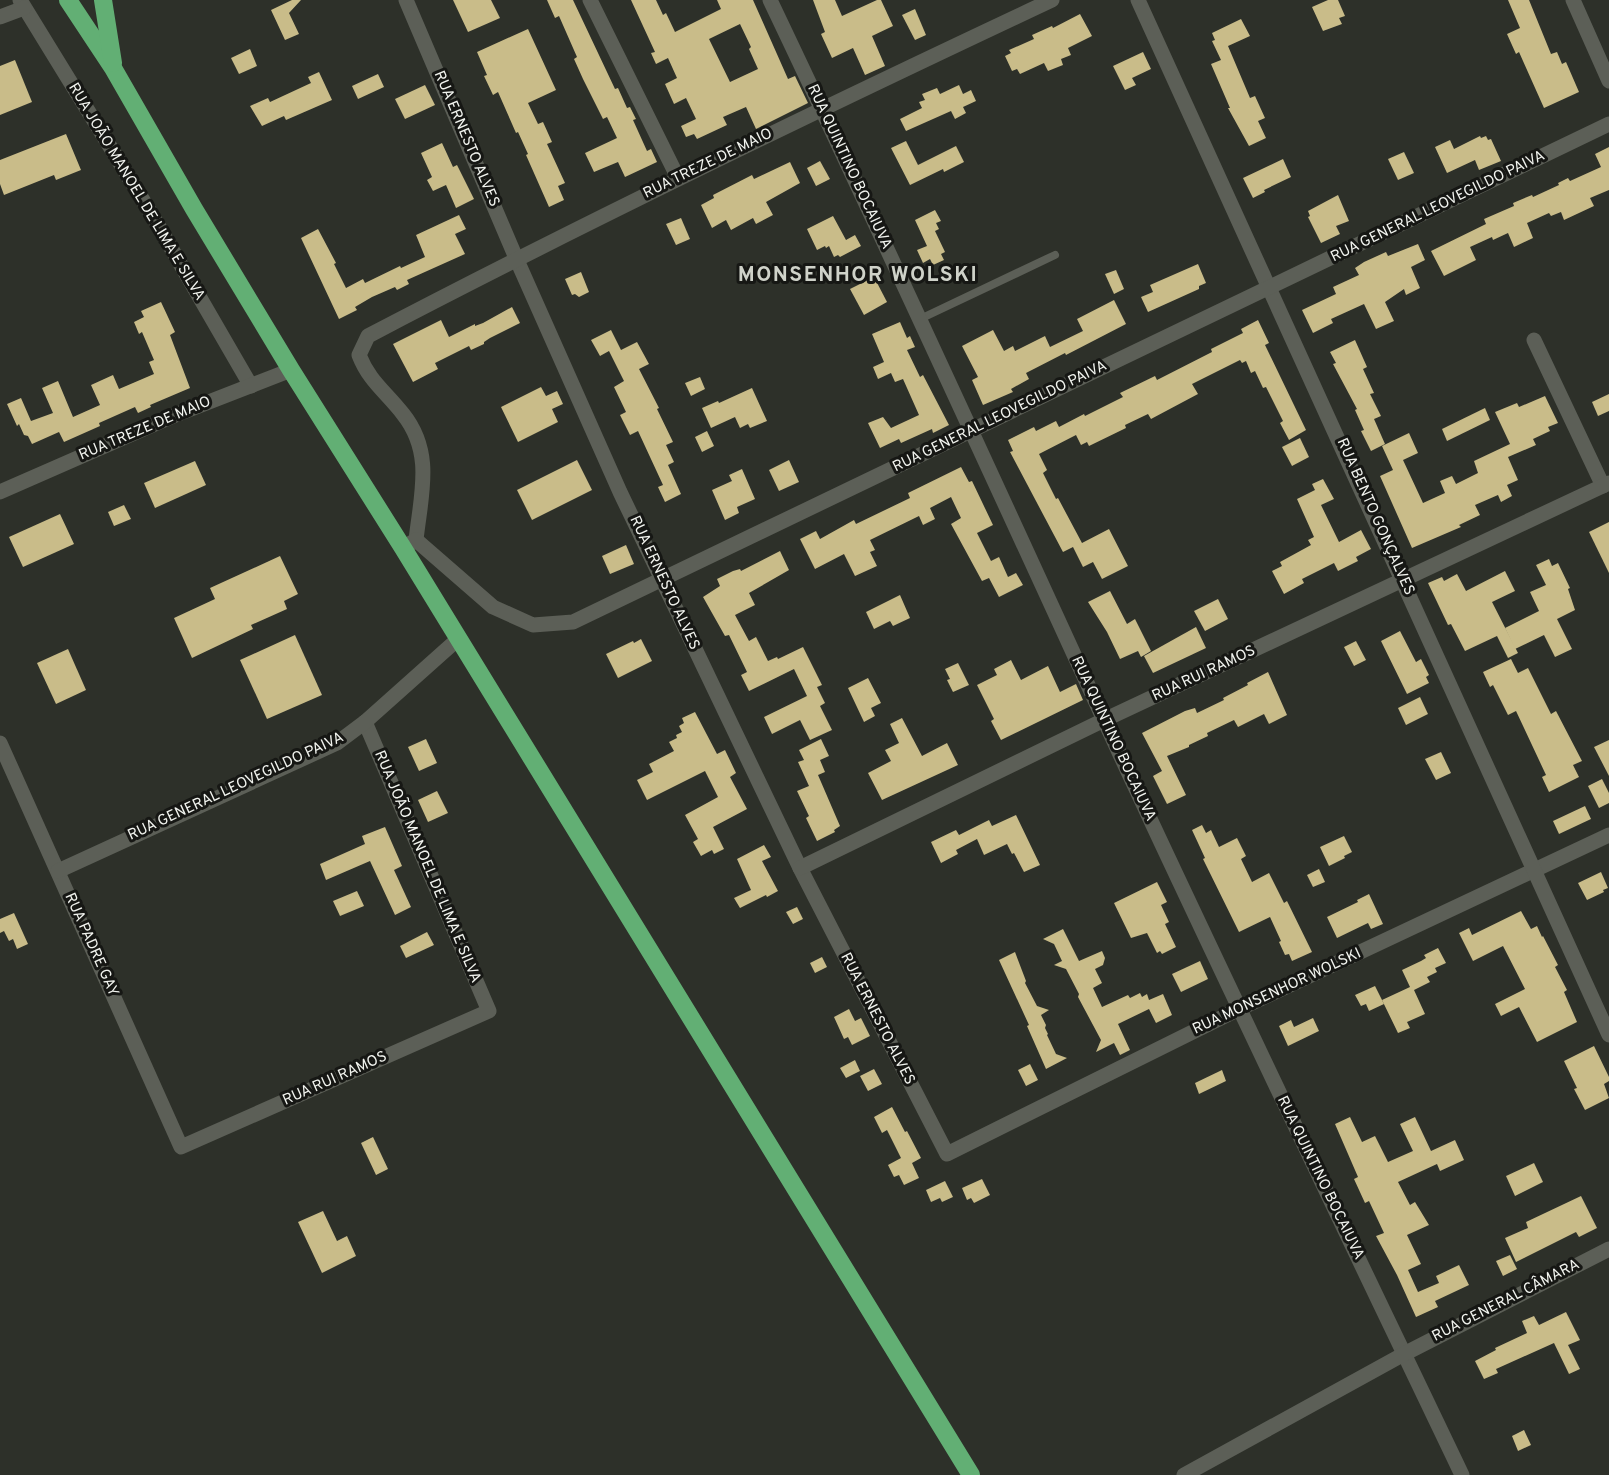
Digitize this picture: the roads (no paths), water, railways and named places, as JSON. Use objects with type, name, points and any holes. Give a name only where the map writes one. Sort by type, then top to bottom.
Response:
[{"type":"highway","points":[[68,0],[113,68],[291,370],[410,544],[458,639],[971,1475]]},
{"type":"highway","points":[[103,0],[113,68]]},
{"type":"street","name":"RUA ERNESTO ALVES","points":[[406,0],[516,258],[620,492],[800,868],[946,1154]]},
{"type":"street","points":[[590,0],[678,178]]},
{"type":"street","name":"RUA QUINTINO BOCAIUVA","points":[[770,0],[973,430],[1104,720],[1239,1009],[1462,1475]]},
{"type":"street","name":"RUA TREZE DE MAIO","points":[[410,544],[424,465],[420,440],[404,415],[365,371],[359,354],[368,336],[516,258],[678,178],[1052,0]]},
{"type":"street","name":"RUA BENTO GONÇALVES","points":[[1138,0],[1609,1035]]},
{"type":"street","points":[[1573,0],[1609,81]]},
{"type":"street","points":[[0,17],[22,4]]},
{"type":"street","name":"RUA JOÃO MANOEL DE LIMA E SILVA","points":[[22,4],[152,215],[251,386]]},
{"type":"street","name":"RUA GENERAL LEOVEGILDO PAIVA","points":[[410,544],[493,607],[533,625],[573,622],[1609,124]]},
{"type":"street","points":[[1534,340],[1606,485]]},
{"type":"street","name":"RUA TREZE DE MAIO","points":[[0,492],[178,414],[291,370]]},
{"type":"street","name":"RUA RUI RAMOS","points":[[800,868],[1104,720],[1606,485]]},
{"type":"street","name":"RUA GENERAL LEOVEGILDO PAIVA","points":[[58,871],[337,743],[365,722],[458,639]]},
{"type":"street","name":"RUA JOÃO MANOEL DE LIMA E SILVA","points":[[365,722],[489,1011]]},
{"type":"street","name":"RUA PADRE GAY","points":[[0,743],[180,1147]]},
{"type":"street","name":"RUA MONSENHOR WOLSKI","points":[[946,1154],[1239,1009],[1609,835]]},
{"type":"street","name":"RUA RUI RAMOS","points":[[180,1147],[489,1011]]},
{"type":"street","name":"RUA GENERAL CÂMARA","points":[[1184,1475],[1404,1354],[1609,1249]]},
{"type":"lane","points":[[920,319],[1055,255]]},
{"type":"district","name":"MONSENHOR WOLSKI","points":[[858,275]]}]
